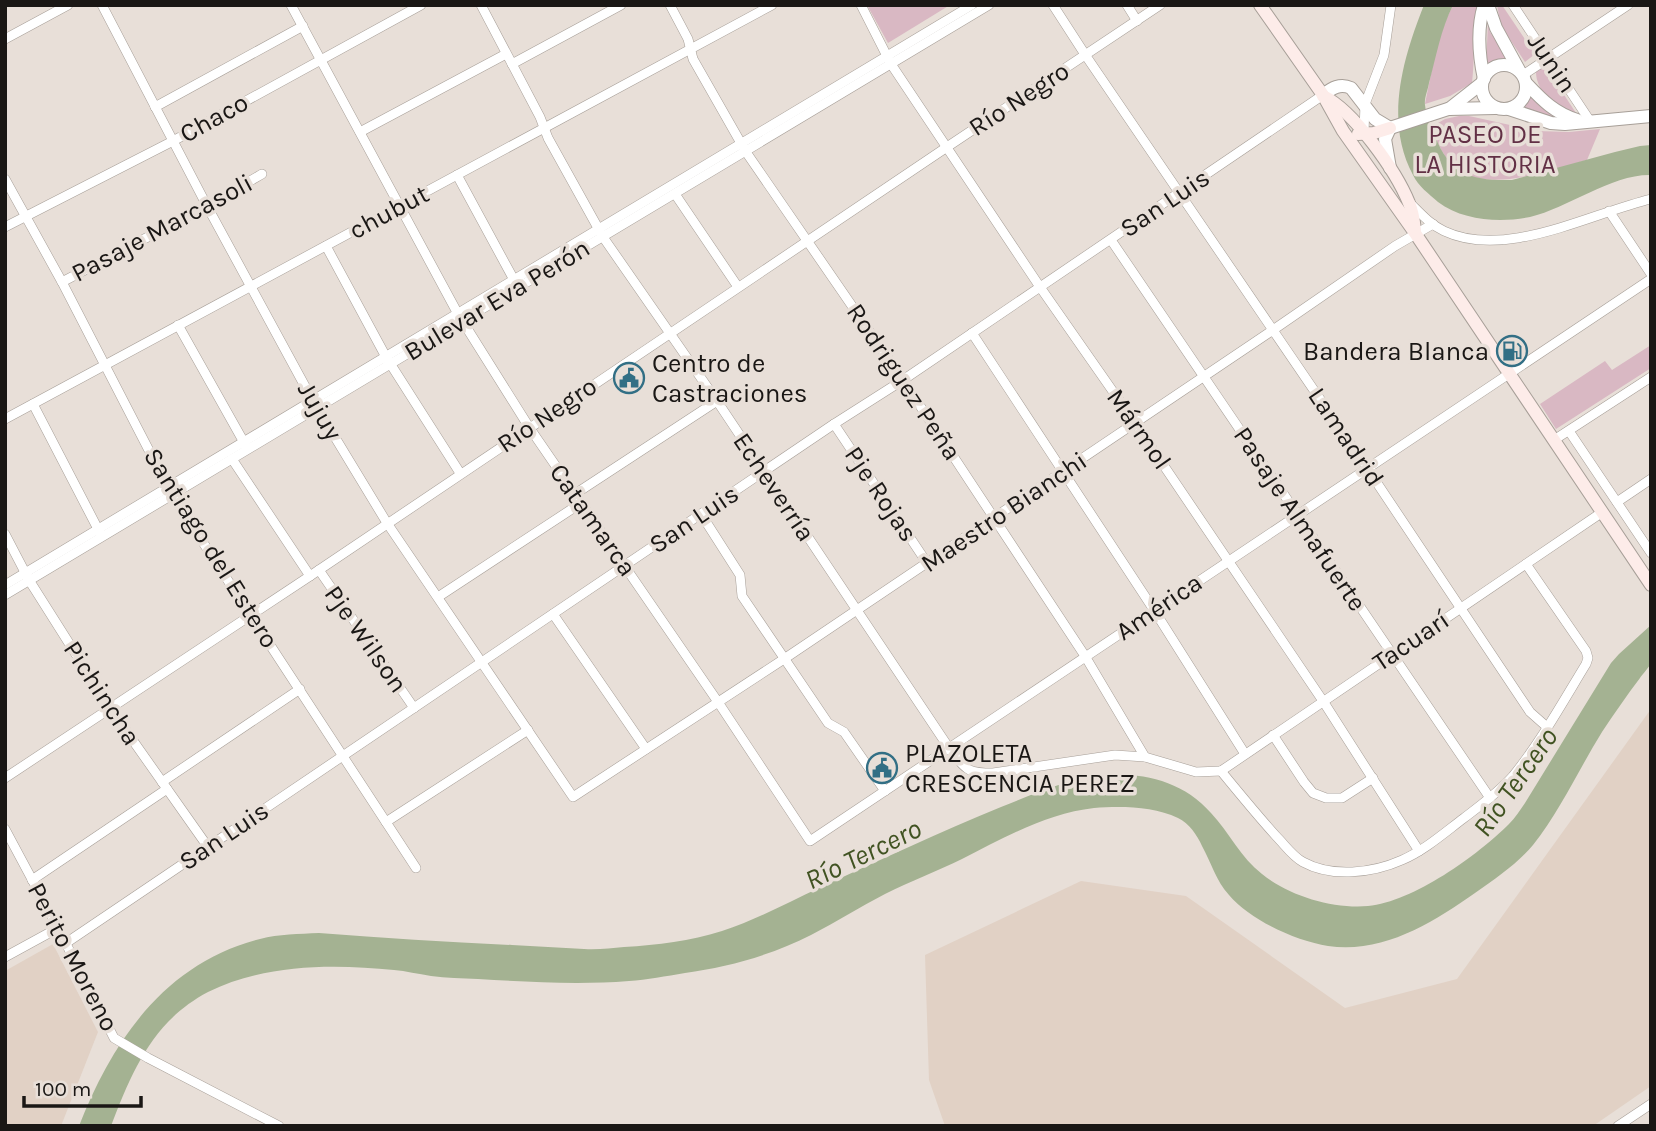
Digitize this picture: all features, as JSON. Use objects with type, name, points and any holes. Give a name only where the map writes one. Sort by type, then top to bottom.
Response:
[{"type":"main road","points":[[1260,5],[1651,585]]},
{"type":"main road","points":[[1323,95],[1342,108],[1365,134],[1390,170],[1409,203],[1415,233]]},
{"type":"main road","points":[[1331,113],[1340,118],[1352,132],[1365,134],[1390,128]]},
{"type":"street","points":[[5,39],[68,5]]},
{"type":"street","name":"Jujuy","points":[[102,5],[315,404],[387,523],[573,797]]},
{"type":"street","name":"Catamarca","points":[[291,5],[460,317],[529,427],[810,841]]},
{"type":"street","name":"Chaco","points":[[5,228],[173,141],[421,5]]},
{"type":"street","name":"Echeverría","points":[[481,5],[601,233],[949,748],[968,770],[993,773],[1115,755],[1145,757],[1196,772],[1221,771]]},
{"type":"street","points":[[512,64],[621,5]]},
{"type":"street","name":"Rodriguez Peña","points":[[670,5],[688,39],[692,59],[743,148],[904,380],[1085,656],[1145,757]]},
{"type":"street","name":"chubut","points":[[5,419],[772,5]]},
{"type":"street","name":"Mármol","points":[[861,5],[889,60],[1040,287],[1229,560],[1419,850]]},
{"type":"street","name":"Bulevar Eva Perón","points":[[889,60],[972,5]]},
{"type":"street","name":"Bulevar Eva Perón","points":[[5,595],[27,577],[388,360],[889,60],[989,5]]},
{"type":"street","name":"Lamadrid","points":[[1053,5],[1530,712],[1547,727]]},
{"type":"street","points":[[1127,5],[1137,21]]},
{"type":"street","name":"Río Negro","points":[[5,778],[1160,5]]},
{"type":"street","points":[[1365,134],[1365,104],[1384,55],[1391,5]]},
{"type":"street","points":[[1486,5],[1523,76],[1554,110],[1586,121]]},
{"type":"street","points":[[1486,5],[1480,23],[1482,91],[1495,108]]},
{"type":"street","name":"Junin","points":[[1513,5],[1586,121]]},
{"type":"street","points":[[1523,76],[1628,5]]},
{"type":"street","points":[[155,107],[303,26]]},
{"type":"street","points":[[360,132],[506,54]]},
{"type":"street","points":[[1448,109],[1483,81],[1487,73],[1507,65],[1523,76],[1527,91],[1521,103],[1509,109]]},
{"type":"street","points":[[1323,95],[1333,88],[1346,85],[1356,92],[1375,119],[1390,128]]},
{"type":"street","name":"San Luis","points":[[65,943],[834,424],[904,380],[1323,95]]},
{"type":"street","points":[[1390,170],[1385,139],[1390,128],[1448,109],[1509,109],[1551,123],[1565,124],[1651,116]]},
{"type":"street","name":"Bulevar Eva Perón","points":[[460,317],[514,280],[675,194],[743,148]]},
{"type":"street","name":"Pasaje Marcasoli","points":[[62,282],[262,174]]},
{"type":"street","points":[[457,175],[514,280]]},
{"type":"street","name":"Santiago del Estero","points":[[5,179],[171,491],[416,868]]},
{"type":"street","points":[[675,194],[738,287]]},
{"type":"street","points":[[1409,203],[1433,225],[1465,239],[1512,239],[1540,234],[1651,199]]},
{"type":"street","points":[[1609,211],[1651,276]]},
{"type":"street","name":"Maestro Bianchi","points":[[573,797],[784,659],[1415,233],[1433,225]]},
{"type":"street","name":"Pasaje Almafuerte","points":[[1111,240],[1490,798]]},
{"type":"street","points":[[326,246],[388,360],[460,473]]},
{"type":"street","name":"América","points":[[810,841],[1651,276]]},
{"type":"street","points":[[178,326],[245,446]]},
{"type":"street","points":[[972,333],[1245,754]]},
{"type":"street","points":[[1554,440],[1651,377]]},
{"type":"street","points":[[575,494],[717,401]]},
{"type":"street","points":[[33,404],[100,533]]},
{"type":"street","name":"Pje Rojas","points":[[834,424],[927,563]]},
{"type":"street","points":[[1569,431],[1651,553]]},
{"type":"street","name":"Bulevar Eva Perón","points":[[171,491],[232,459],[245,446]]},
{"type":"street","points":[[232,459],[310,576]]},
{"type":"street","points":[[1617,502],[1651,479]]},
{"type":"street","points":[[438,597],[582,503]]},
{"type":"street","name":"Tacuarí","points":[[1221,771],[1601,513]]},
{"type":"street","points":[[701,514],[740,575],[742,596],[828,723],[844,732],[885,791]]},
{"type":"street","name":"Pichincha","points":[[5,534],[27,577],[110,708],[208,847]]},
{"type":"street","points":[[1221,771],[1293,855],[1314,867],[1337,872],[1368,870],[1400,861],[1419,850],[1490,798],[1512,776],[1547,727],[1586,664],[1586,651],[1526,565]]},
{"type":"street","name":"Pje Wilson","points":[[319,570],[414,708]]},
{"type":"street","name":"Bulevar Eva Perón","points":[[5,585],[27,577]]},
{"type":"street","points":[[553,614],[646,748]]},
{"type":"street","points":[[32,880],[300,689]]},
{"type":"street","points":[[386,822],[527,730]]},
{"type":"street","points":[[1273,736],[1314,793],[1326,798],[1342,798],[1373,778]]},
{"type":"street","name":"Perito Moreno","points":[[5,829],[114,1038],[279,1126]]},
{"type":"street","points":[[5,957],[58,928]]},
{"type":"street","points":[[1618,1126],[1651,1104]]},
{"type":"shaded area","points":[[1424,5],[1453,5],[1442,33],[1425,102],[1429,121],[1441,149],[1464,173],[1486,179],[1512,180],[1651,145],[1651,175],[1636,176],[1606,185],[1545,213],[1519,219],[1470,217],[1438,202],[1415,179],[1404,154],[1398,111],[1409,46]]},
{"type":"shaded area","points":[[1651,625],[1650,664],[1602,732],[1561,804],[1533,845],[1506,870],[1459,904],[1424,925],[1387,941],[1348,947],[1328,946],[1274,928],[1249,913],[1224,890],[1198,838],[1182,820],[1147,809],[1094,808],[1060,815],[1026,828],[885,894],[796,942],[750,959],[717,967],[657,978],[572,983],[448,978],[394,970],[347,967],[299,968],[252,976],[208,992],[173,1017],[136,1067],[111,1126],[79,1126],[108,1063],[147,1009],[170,986],[197,966],[227,950],[267,937],[319,933],[589,949],[686,940],[747,922],[978,817],[1051,788],[1090,777],[1118,774],[1147,777],[1188,793],[1211,813],[1255,868],[1273,882],[1298,895],[1340,905],[1368,906],[1386,903],[1405,896],[1463,863],[1509,824],[1525,803],[1611,663]]},
{"type":"shaded area","points":[[1651,709],[1651,1086],[1593,1126],[945,1126],[929,1080],[925,955],[1081,881],[1186,896],[1345,1008],[1457,979]]},
{"type":"shaded area","points":[[53,944],[98,1032],[61,1126],[5,1126],[5,971]]},
{"type":"green space","points":[[867,5],[950,5],[888,43]]},
{"type":"green space","points":[[1453,5],[1477,5],[1472,83],[1450,96],[1425,104],[1439,41]]},
{"type":"green space","points":[[1497,5],[1502,5],[1535,54],[1525,62],[1501,26]]},
{"type":"green space","points":[[1488,22],[1490,32],[1507,57],[1486,66]]},
{"type":"green space","points":[[1545,66],[1576,113],[1555,104],[1544,93],[1536,72]]},
{"type":"green space","points":[[1530,95],[1554,117],[1521,108]]},
{"type":"green space","name":"PASEO DE LA HISTORIA","points":[[1459,116],[1537,131],[1600,129],[1587,160],[1517,178],[1480,179],[1464,174],[1452,165],[1442,152],[1431,127],[1445,119]]},
{"type":"green space","points":[[1651,345],[1651,368],[1556,429],[1540,404],[1605,361],[1612,370]]},
{"type":"place","name":"Bandera Blanca","points":[[1512,351]]},
{"type":"place","name":"Centro de Castraciones","points":[[629,378]]},
{"type":"place","name":"PLAZOLETA CRESCENCIA PEREZ","points":[[882,768]]},
{"type":"water label","name":"Río Tercero","points":[[1515,782]]},
{"type":"water label","name":"Río Tercero","points":[[863,854]]}]
